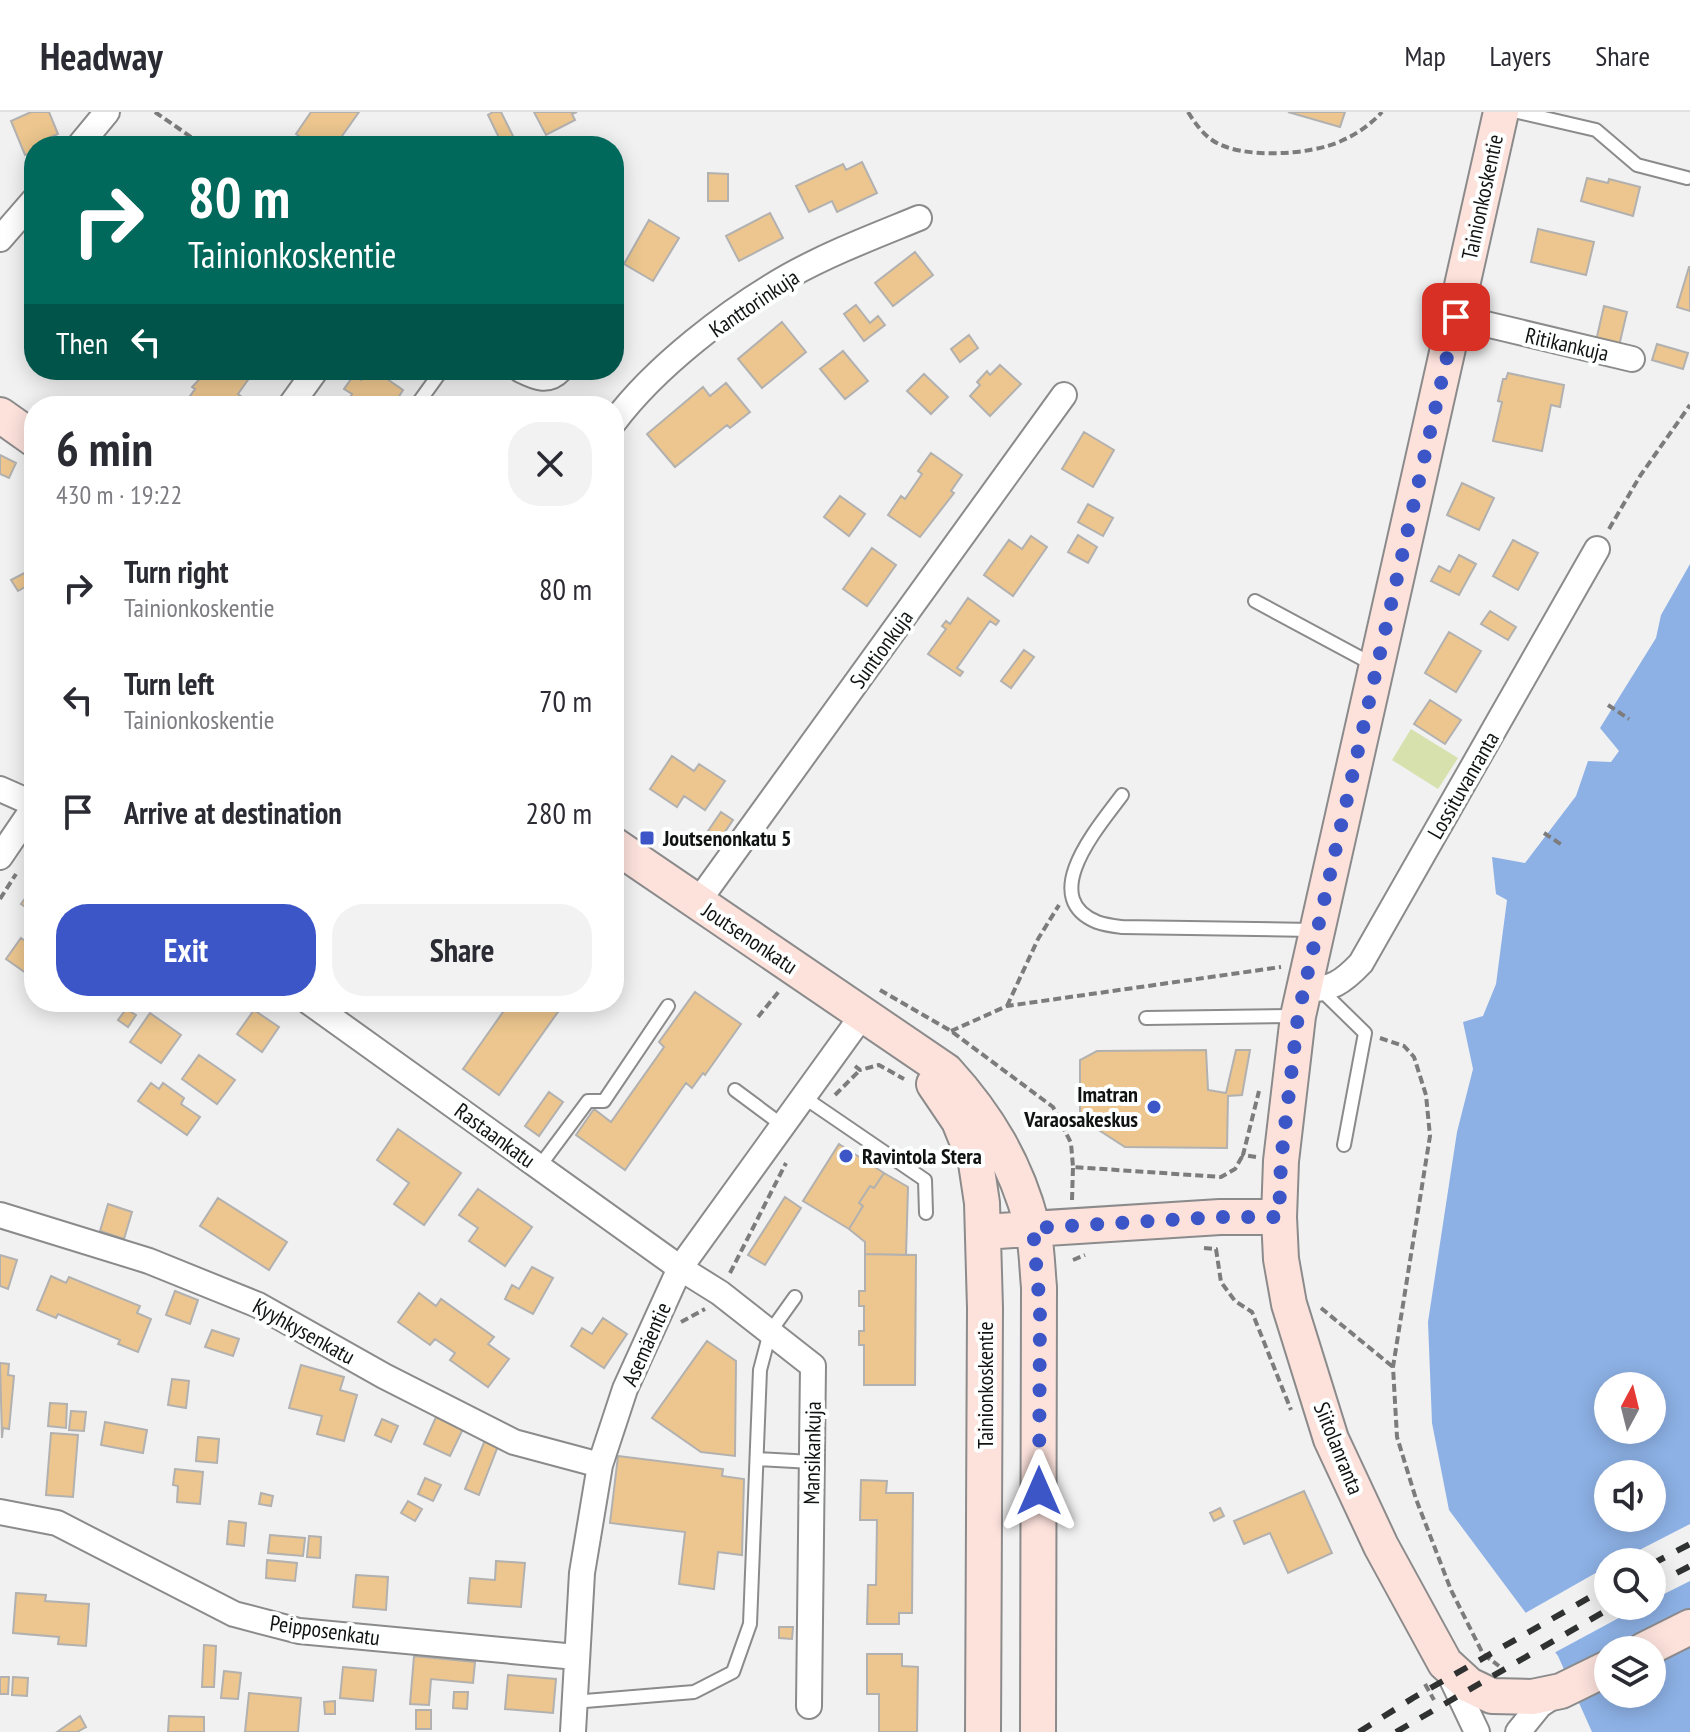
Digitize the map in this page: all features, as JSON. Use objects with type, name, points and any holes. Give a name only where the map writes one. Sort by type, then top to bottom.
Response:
[{"type":"street","points":[[87,136],[107,112]]},
{"type":"street","name":"Tainionkoskentie","points":[[1279,1217],[1281,1161],[1303,990],[1501,112]]},
{"type":"street","points":[[0,239],[24,211]]},
{"type":"street","name":"Kanttorinkuja","points":[[624,409],[678,356],[730,315],[789,276],[919,218]]},
{"type":"street","name":"Ritikankuja","points":[[1456,317],[1632,359]]},
{"type":"street","name":"Suntionkuja","points":[[697,903],[1064,395]]},
{"type":"street","points":[[0,415],[24,432]]},
{"type":"street","name":"Lossituvanranta","points":[[1303,990],[1348,977],[1367,953],[1597,549]]},
{"type":"street","points":[[0,789],[24,800]]},
{"type":"street","points":[[0,857],[24,820]]},
{"type":"street","name":"Joutsenonkatu","points":[[624,852],[946,1071],[976,1104],[996,1136],[1033,1228]]},
{"type":"street","name":"Rastaankatu","points":[[323,1012],[680,1268]]},
{"type":"street","name":"Joutsenonkatu","points":[[876,1021],[932,1081],[959,1121],[976,1163],[983,1232]]},
{"type":"street","name":"Asemäentie","points":[[573,1732],[582,1573],[600,1465],[625,1389],[680,1268],[782,1125],[812,1103],[836,1051],[876,1021]]},
{"type":"street","name":"Kyyhkysenkatu","points":[[0,1215],[149,1261],[258,1305],[384,1376],[514,1442],[600,1465]]},
{"type":"street","points":[[983,1232],[1220,1217],[1279,1217]]},
{"type":"street","name":"Siitolanranta","points":[[1279,1217],[1281,1259],[1289,1304],[1331,1439],[1381,1546],[1434,1672]]},
{"type":"street","points":[[1033,1228],[1040,1309],[1038,1732]]},
{"type":"street","name":"Tainionkoskentie","points":[[983,1232],[983,1732]]},
{"type":"street","name":"Mansikankuja","points":[[680,1268],[720,1293],[813,1366],[809,1706]]},
{"type":"street","name":"Peipposenkatu","points":[[0,1512],[57,1523],[234,1614],[299,1631],[576,1657]]},
{"type":"street","points":[[1666,1639],[1690,1627]]},
{"type":"street","points":[[1434,1672],[1492,1696],[1532,1697],[1561,1691]]},
{"type":"street","points":[[1434,1672],[1477,1732]]},
{"type":"street","points":[[1518,1732],[1540,1705],[1594,1675]]},
{"type":"lane","points":[[1518,112],[1596,130],[1637,165],[1687,178]]},
{"type":"lane","points":[[1255,601],[1377,666]]},
{"type":"lane","points":[[1122,795],[1089,840],[1074,868],[1070,887],[1077,906],[1096,921],[1122,927],[1317,930]]},
{"type":"lane","points":[[1146,1018],[1303,990],[1365,1033],[1344,1145]]},
{"type":"lane","points":[[539,1167],[588,1101],[604,1101],[668,1006]]},
{"type":"lane","points":[[735,1090],[782,1125]]},
{"type":"lane","points":[[812,1103],[925,1180],[926,1213]]},
{"type":"lane","points":[[573,1702],[694,1692],[733,1672],[750,1624],[760,1370],[770,1332],[795,1297]]},
{"type":"lane","points":[[757,1459],[812,1462]]},
{"type":"path","points":[[155,112],[190,136]]},
{"type":"path","points":[[1188,112],[1196,126],[1215,142],[1238,150],[1275,153],[1339,143],[1369,126],[1382,112]]},
{"type":"path","points":[[1597,549],[1640,476],[1690,405]]},
{"type":"path","points":[[1608,705],[1629,719]]},
{"type":"path","points":[[1544,833],[1562,845]]},
{"type":"path","points":[[1007,1006],[1038,939],[1070,887]]},
{"type":"path","points":[[951,1031],[1007,1006],[1303,990]]},
{"type":"path","points":[[1365,1033],[1404,1046],[1414,1057],[1426,1095],[1430,1136],[1393,1367],[1397,1437],[1416,1499],[1456,1603],[1483,1654],[1498,1665]]},
{"type":"path","points":[[836,1051],[860,1070]]},
{"type":"path","points":[[812,1103],[860,1070],[879,1065],[913,1084]]},
{"type":"path","points":[[648,1341],[714,1304],[792,1152]]},
{"type":"path","points":[[1201,1247],[1216,1249],[1221,1282],[1235,1301],[1252,1312],[1291,1411]]},
{"type":"path","points":[[1073,1260],[1097,1251]]},
{"type":"path","points":[[1313,1301],[1393,1367]]},
{"type":"path","points":[[1434,1672],[1438,1707]]},
{"type":"green space","points":[[1411,729],[1458,758],[1438,789],[1392,760]]},
{"type":"water","points":[[1690,564],[1690,1732],[1592,1732],[1558,1656],[1449,1510],[1432,1423],[1428,1322],[1457,1132],[1473,1069],[1463,1022],[1483,1016],[1496,984],[1507,900],[1496,894],[1492,857],[1525,863],[1576,796],[1588,761],[1611,762],[1619,751],[1600,728],[1656,638],[1661,615]]},
{"type":"pier","points":[[1690,1524],[1690,1581],[1666,1593],[1666,1548],[1643,1548]]},
{"type":"pier","points":[[1594,1574],[1594,1620],[1615,1620],[1552,1654],[1522,1615]]},
{"type":"building","points":[[31,112],[49,112],[58,134],[24,136],[24,153],[11,121]]},
{"type":"building","points":[[311,112],[359,112],[342,136],[296,134]]},
{"type":"building","points":[[501,112],[513,136],[498,136],[488,115]]},
{"type":"building","points":[[534,112],[577,112],[572,114],[575,120],[546,135]]},
{"type":"building","points":[[1288,112],[1345,112],[1340,127]]},
{"type":"building","points":[[862,162],[877,193],[837,212],[832,201],[809,212],[796,186],[843,164],[846,170]]},
{"type":"building","points":[[708,173],[728,174],[728,201],[708,201]]},
{"type":"building","points":[[1587,178],[1608,183],[1609,179],[1640,187],[1633,216],[1581,201]]},
{"type":"building","points":[[770,213],[783,238],[739,261],[726,236]]},
{"type":"building","points":[[649,220],[679,238],[653,281],[624,264]]},
{"type":"building","points":[[1538,229],[1594,242],[1586,275],[1531,262]]},
{"type":"building","points":[[915,252],[933,275],[893,306],[875,283]]},
{"type":"building","points":[[1690,267],[1690,311],[1677,307]]},
{"type":"building","points":[[856,305],[870,323],[878,316],[885,325],[864,341],[844,314]]},
{"type":"building","points":[[1604,306],[1627,312],[1619,346],[1596,341]]},
{"type":"building","points":[[782,322],[806,352],[762,388],[738,359]]},
{"type":"building","points":[[969,335],[978,348],[960,362],[951,349]]},
{"type":"building","points":[[1657,344],[1688,353],[1683,369],[1652,360]]},
{"type":"building","points":[[843,351],[868,381],[845,399],[820,369]]},
{"type":"building","points":[[1000,365],[1021,384],[990,416],[970,396],[987,371],[990,375]]},
{"type":"building","points":[[1508,373],[1564,385],[1560,407],[1551,405],[1542,451],[1493,441],[1502,402],[1498,401],[1503,379]]},
{"type":"building","points":[[924,374],[948,397],[931,414],[907,391]]},
{"type":"building","points":[[199,380],[248,380],[238,394],[240,396],[190,396],[195,389],[192,387]]},
{"type":"building","points":[[350,380],[388,380],[403,390],[399,396],[351,396],[344,389]]},
{"type":"building","points":[[726,383],[750,412],[730,428],[727,425],[675,467],[647,434],[703,387],[710,396]]},
{"type":"building","points":[[1084,432],[1114,450],[1093,487],[1062,469]]},
{"type":"building","points":[[931,453],[962,475],[951,491],[954,493],[920,537],[888,515],[901,496],[905,499],[922,474],[918,471]]},
{"type":"building","points":[[0,455],[16,463],[9,478],[0,474]]},
{"type":"building","points":[[1462,483],[1494,498],[1479,530],[1447,515]]},
{"type":"building","points":[[840,496],[865,514],[849,536],[824,517]]},
{"type":"building","points":[[1088,504],[1113,518],[1103,536],[1078,522]]},
{"type":"building","points":[[1078,535],[1097,547],[1088,563],[1068,552]]},
{"type":"building","points":[[1031,536],[1047,547],[1013,596],[984,575],[1009,540],[1022,549]]},
{"type":"building","points":[[1513,540],[1538,553],[1518,590],[1493,576]]},
{"type":"building","points":[[872,548],[896,565],[867,606],[843,589]]},
{"type":"building","points":[[1459,555],[1476,564],[1459,595],[1431,581],[1439,566],[1450,572]]},
{"type":"building","points":[[24,573],[24,588],[18,591],[11,580]]},
{"type":"building","points":[[968,598],[999,621],[996,625],[990,621],[957,668],[963,672],[960,676],[928,654],[946,629],[942,626],[946,621],[950,624]]},
{"type":"building","points":[[1490,611],[1516,627],[1508,640],[1481,624]]},
{"type":"building","points":[[1449,632],[1481,651],[1456,692],[1425,673]]},
{"type":"building","points":[[1024,650],[1034,657],[1011,688],[1001,681]]},
{"type":"building","points":[[1430,700],[1461,720],[1445,744],[1414,724]]},
{"type":"building","points":[[672,756],[694,771],[699,764],[725,781],[705,810],[684,796],[677,807],[650,789]]},
{"type":"building","points":[[721,812],[733,820],[720,839],[708,831]]},
{"type":"building","points":[[21,938],[24,940],[24,972],[6,959]]},
{"type":"building","points":[[695,992],[741,1024],[705,1075],[703,1073],[692,1088],[686,1083],[625,1170],[576,1135],[594,1109],[611,1122],[664,1047],[659,1042]]},
{"type":"building","points":[[124,1012],[136,1015],[128,1027],[118,1020]]},
{"type":"building","points":[[253,1012],[279,1027],[262,1052],[237,1034]]},
{"type":"building","points":[[503,1012],[558,1012],[499,1095],[463,1069]]},
{"type":"building","points":[[150,1013],[181,1035],[161,1063],[130,1042]]},
{"type":"building","name":"Imatran Varaosakeskus","points":[[1206,1050],[1208,1090],[1226,1093],[1236,1050],[1250,1050],[1242,1095],[1228,1096],[1227,1148],[1125,1147],[1080,1118],[1080,1060],[1097,1051]]},
{"type":"building","points":[[199,1055],[235,1080],[217,1104],[182,1079]]},
{"type":"building","points":[[151,1083],[159,1089],[163,1083],[184,1098],[181,1104],[200,1117],[187,1135],[138,1101]]},
{"type":"building","points":[[549,1092],[563,1102],[539,1136],[525,1126]]},
{"type":"building","points":[[398,1129],[461,1173],[424,1225],[394,1204],[409,1183],[377,1160]]},
{"type":"building","points":[[839,1144],[884,1173],[874,1188],[870,1186],[859,1203],[863,1206],[849,1229],[803,1201]]},
{"type":"building","points":[[884,1173],[908,1187],[906,1255],[865,1254],[865,1242],[849,1229],[863,1206],[859,1203],[870,1186],[874,1188]]},
{"type":"building","points":[[478,1189],[532,1227],[505,1266],[469,1241],[478,1228],[459,1215]]},
{"type":"building","points":[[785,1197],[801,1208],[765,1265],[748,1255]]},
{"type":"building","points":[[218,1198],[287,1242],[269,1270],[200,1226]]},
{"type":"building","points":[[108,1204],[132,1212],[124,1239],[100,1231]]},
{"type":"building","points":[[865,1254],[916,1255],[915,1385],[864,1385],[864,1345],[859,1345],[859,1331],[864,1331],[864,1306],[859,1306],[859,1291],[865,1291]]},
{"type":"building","points":[[0,1255],[17,1260],[8,1289],[0,1286]]},
{"type":"building","points":[[532,1267],[553,1278],[533,1314],[505,1299],[512,1285],[519,1289]]},
{"type":"building","points":[[51,1276],[66,1283],[69,1277],[140,1306],[137,1313],[151,1319],[138,1352],[118,1344],[120,1340],[58,1314],[56,1318],[37,1310]]},
{"type":"building","points":[[175,1291],[198,1300],[190,1324],[166,1315]]},
{"type":"building","points":[[419,1293],[436,1306],[441,1299],[494,1337],[488,1344],[509,1359],[488,1387],[450,1360],[455,1353],[435,1339],[430,1345],[398,1322]]},
{"type":"building","points":[[603,1318],[627,1334],[604,1368],[571,1346],[582,1328],[592,1334]]},
{"type":"building","points":[[212,1330],[239,1339],[233,1356],[205,1347]]},
{"type":"building","points":[[707,1341],[736,1361],[735,1456],[701,1452],[652,1418]]},
{"type":"building","points":[[0,1363],[9,1364],[8,1375],[14,1376],[9,1429],[3,1428],[2,1438]]},
{"type":"building","points":[[301,1365],[344,1377],[340,1390],[357,1395],[344,1441],[317,1434],[322,1416],[289,1408]]},
{"type":"building","points":[[172,1379],[189,1381],[186,1408],[168,1405]]},
{"type":"building","points":[[50,1403],[67,1404],[66,1428],[48,1426]]},
{"type":"building","points":[[71,1411],[86,1412],[84,1431],[69,1430]]},
{"type":"building","points":[[436,1417],[463,1429],[450,1456],[424,1444]]},
{"type":"building","points":[[382,1419],[398,1426],[391,1442],[375,1435]]},
{"type":"building","points":[[105,1422],[147,1430],[143,1453],[101,1445]]},
{"type":"building","points":[[51,1433],[78,1435],[73,1497],[46,1495]]},
{"type":"building","points":[[198,1437],[219,1439],[217,1463],[196,1461]]},
{"type":"building","points":[[485,1440],[498,1446],[479,1495],[465,1489]]},
{"type":"building","points":[[618,1456],[723,1469],[722,1476],[744,1479],[742,1555],[718,1552],[714,1589],[679,1584],[685,1532],[610,1523]]},
{"type":"building","points":[[175,1469],[203,1472],[200,1504],[177,1502],[178,1486],[173,1485]]},
{"type":"building","points":[[425,1478],[441,1485],[433,1501],[418,1494]]},
{"type":"building","points":[[861,1480],[887,1481],[886,1493],[913,1493],[912,1613],[899,1613],[899,1624],[867,1624],[868,1585],[876,1585],[877,1520],[860,1520]]},
{"type":"building","points":[[1304,1491],[1332,1553],[1288,1573],[1270,1533],[1244,1544],[1234,1521]]},
{"type":"building","points":[[261,1493],[273,1496],[271,1506],[259,1504]]},
{"type":"building","points":[[408,1501],[422,1509],[415,1521],[401,1513]]},
{"type":"building","points":[[1220,1508],[1224,1516],[1214,1521],[1210,1513]]},
{"type":"building","points":[[229,1521],[246,1523],[244,1546],[227,1544]]},
{"type":"building","points":[[270,1535],[305,1538],[303,1556],[268,1553]]},
{"type":"building","points":[[309,1536],[321,1537],[320,1558],[307,1557]]},
{"type":"building","points":[[267,1560],[297,1563],[295,1581],[266,1578]]},
{"type":"building","points":[[496,1561],[525,1563],[521,1607],[468,1603],[470,1578],[495,1580]]},
{"type":"building","points":[[356,1575],[388,1577],[386,1610],[353,1607]]},
{"type":"building","points":[[16,1593],[46,1595],[45,1601],[89,1604],[86,1646],[58,1644],[59,1637],[13,1633]]},
{"type":"building","points":[[779,1627],[793,1627],[792,1639],[779,1638]]},
{"type":"building","points":[[204,1645],[216,1646],[214,1687],[202,1687]]},
{"type":"building","points":[[867,1654],[902,1654],[902,1666],[918,1667],[917,1732],[879,1732],[879,1694],[867,1694]]},
{"type":"building","points":[[414,1656],[475,1662],[473,1683],[431,1679],[429,1705],[410,1704]]},
{"type":"building","points":[[343,1667],[376,1670],[373,1701],[340,1698]]},
{"type":"building","points":[[224,1671],[241,1673],[238,1699],[221,1698]]},
{"type":"building","points":[[508,1675],[556,1679],[553,1713],[505,1709]]},
{"type":"building","points":[[0,1677],[9,1677],[8,1694],[0,1694]]},
{"type":"building","points":[[13,1677],[28,1678],[27,1696],[12,1695]]},
{"type":"building","points":[[454,1692],[468,1692],[467,1709],[453,1708]]},
{"type":"building","points":[[249,1693],[301,1698],[298,1732],[245,1732]]},
{"type":"building","points":[[335,1701],[335,1714],[325,1714],[324,1702]]},
{"type":"building","points":[[416,1710],[431,1710],[431,1729],[416,1729]]},
{"type":"building","points":[[80,1716],[86,1727],[77,1732],[57,1732]]},
{"type":"building","points":[[169,1716],[204,1717],[204,1732],[168,1732]]},
{"type":"railway","points":[[1666,1557],[1690,1544]]},
{"type":"railway","points":[[1666,1579],[1690,1566]]},
{"type":"railway","points":[[1359,1732],[1594,1595]]},
{"type":"railway","points":[[1396,1732],[1594,1618]]},
{"type":"place","name":"Joutsenonkatu 5","points":[[647,838]]},
{"type":"place","name":"Imatran Varaosakeskus","points":[[1154,1107]]},
{"type":"place","name":"Ravintola Stera","points":[[846,1156]]},
{"type":"route","points":[[1039,1491],[1040,1309],[1033,1228],[1220,1217],[1279,1217],[1281,1161],[1298,1016],[1456,317]]}]
